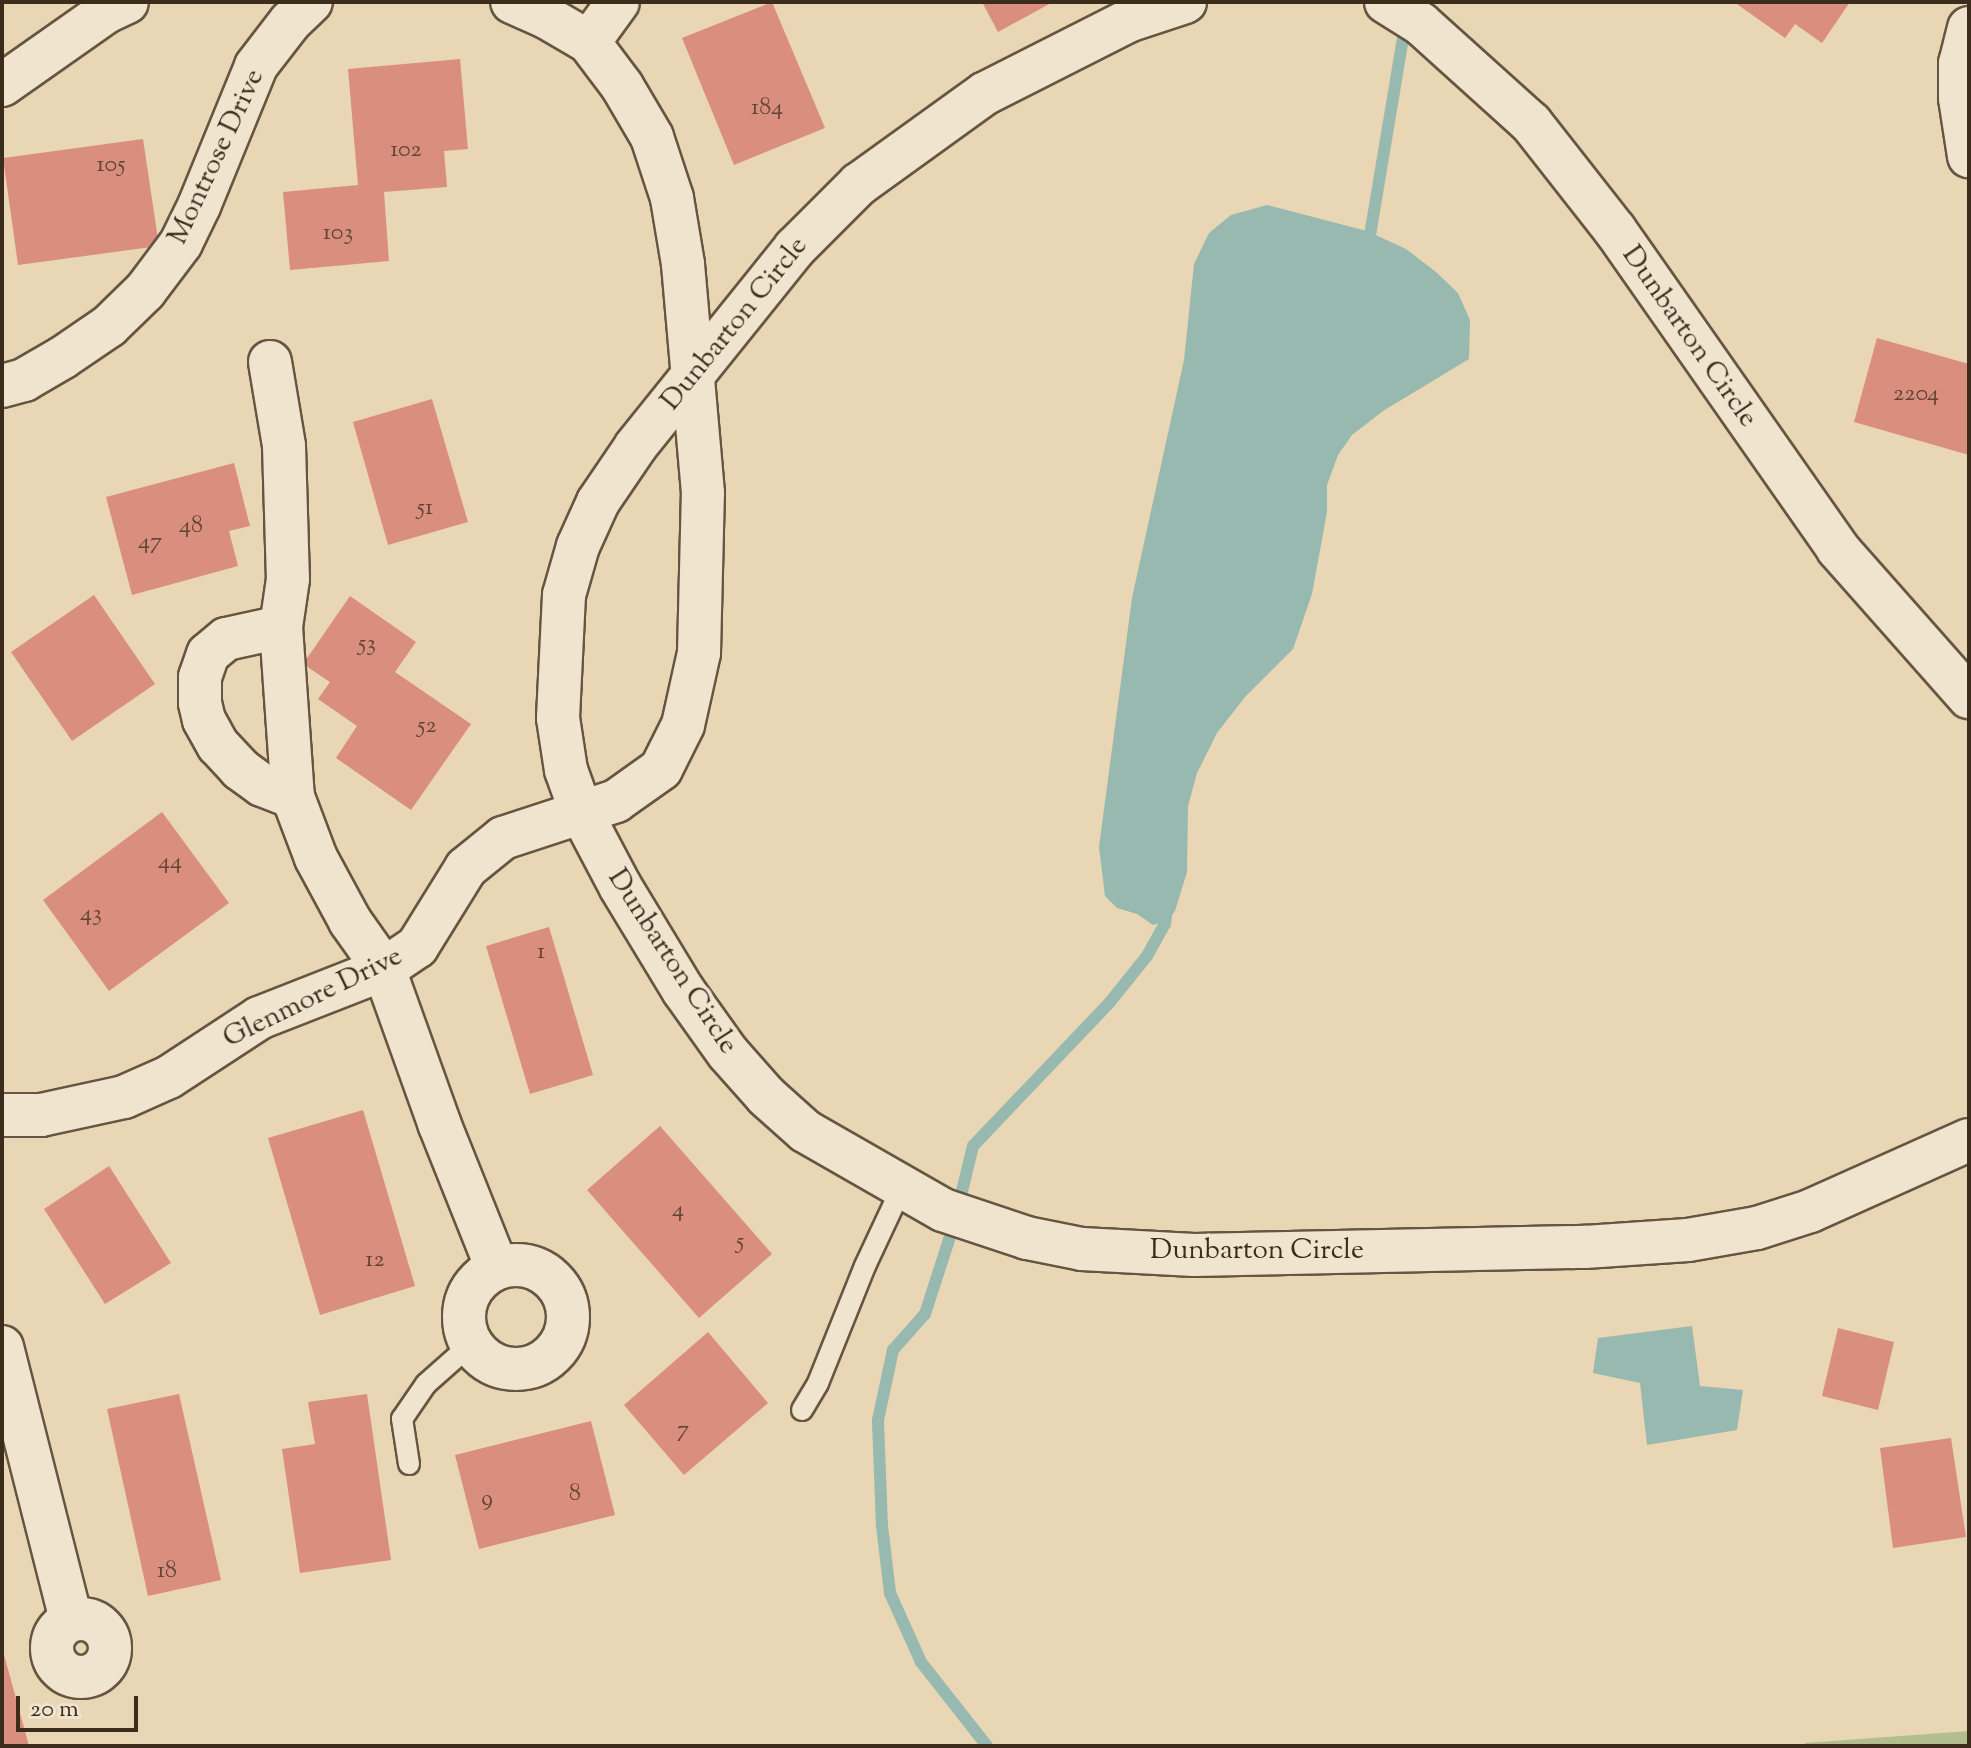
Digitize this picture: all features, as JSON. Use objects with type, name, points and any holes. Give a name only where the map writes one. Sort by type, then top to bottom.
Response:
[{"type":"street","points":[[2,85],[106,12],[127,2]]},
{"type":"street","name":"Montrose Drive","points":[[2,386],[24,380],[74,350],[109,326],[145,291],[181,243],[256,66],[290,22],[311,2]]},
{"type":"street","points":[[512,2],[589,42],[622,86],[652,137],[672,198],[683,264],[694,373]]},
{"type":"street","points":[[589,42],[618,2]]},
{"type":"street","name":"Dunbarton Circle","points":[[1185,2],[1128,21],[984,94],[859,184],[804,238],[636,446],[598,502],[578,546],[564,595],[558,718],[566,770],[581,812],[620,886],[667,964],[728,1053],[766,1096],[805,1131],[901,1189],[943,1210],[1027,1238],[1082,1249],[1194,1255],[1585,1247],[1688,1240],[1757,1228],[1868,1187],[1969,1140]]},
{"type":"street","name":"Dunbarton Circle","points":[[1386,2],[1421,24],[1531,123],[1615,230],[1838,549],[1969,697]]},
{"type":"street","points":[[1969,28],[1960,63],[1960,98],[1969,156]]},
{"type":"street","points":[[270,362],[284,446],[288,579],[281,627],[293,797],[316,858],[350,921],[384,969],[439,1123],[497,1268]]},
{"type":"street","name":"Glenmore Drive","points":[[2,1115],[41,1115],[124,1097],[169,1077],[259,1018],[384,969],[417,947],[466,868],[503,838],[616,801],[661,769],[683,725],[699,653],[703,493],[694,373]]},
{"type":"street","points":[[281,627],[226,639],[208,654],[200,677],[200,703],[218,745],[240,769],[262,785],[293,797]]},
{"type":"street","points":[[513,1264],[529,1266],[551,1278],[565,1298],[567,1331],[549,1358],[534,1366],[516,1370],[498,1366],[483,1358],[471,1344],[464,1327],[464,1309],[470,1292],[481,1277],[497,1268],[513,1264]]},
{"type":"street","points":[[2,1347],[71,1620]]},
{"type":"lane","points":[[802,1410],[818,1383],[865,1266],[901,1189]]},
{"type":"lane","points":[[409,1464],[402,1419],[426,1384],[471,1344]]},
{"type":"green space","points":[[1969,1731],[1969,1746],[1805,1746],[1805,1743]]},
{"type":"water","points":[[1267,205],[1367,231],[1406,249],[1458,293],[1470,320],[1469,359],[1383,411],[1352,435],[1338,455],[1327,485],[1327,512],[1312,594],[1293,649],[1245,697],[1217,733],[1197,773],[1188,806],[1187,872],[1175,911],[1167,921],[1153,925],[1137,914],[1117,908],[1105,896],[1099,847],[1132,598],[1184,360],[1194,264],[1209,233],[1231,215]]},
{"type":"water","points":[[1692,1326],[1700,1386],[1743,1390],[1737,1430],[1647,1445],[1640,1383],[1593,1373],[1598,1338]]},
{"type":"building","points":[[772,2],[825,128],[734,165],[682,38]]},
{"type":"building","points":[[982,2],[1053,2],[998,32]]},
{"type":"building","points":[[1734,2],[1850,2],[1822,43],[1795,24],[1785,38]]},
{"type":"building","points":[[460,59],[468,149],[444,151],[447,187],[384,192],[389,261],[290,270],[283,192],[358,185],[348,69]]},
{"type":"building","points":[[143,139],[159,246],[18,265],[3,158]]},
{"type":"building","points":[[1877,338],[1969,364],[1969,455],[1854,422]]},
{"type":"building","points":[[432,399],[468,522],[388,545],[353,422]]},
{"type":"building","points":[[234,463],[250,526],[229,531],[238,566],[132,595],[106,497]]},
{"type":"building","points":[[94,595],[155,684],[72,741],[11,652]]},
{"type":"building","points":[[350,596],[416,642],[395,672],[471,724],[411,810],[336,758],[357,726],[318,699],[330,682],[303,664]]},
{"type":"building","points":[[162,812],[229,903],[109,991],[43,900]]},
{"type":"building","points":[[549,927],[593,1075],[530,1094],[486,946]]},
{"type":"building","points":[[363,1110],[415,1286],[320,1315],[268,1138]]},
{"type":"building","points":[[660,1126],[772,1254],[699,1318],[587,1190]]},
{"type":"building","points":[[109,1166],[171,1263],[105,1304],[44,1209]]},
{"type":"building","points":[[1838,1328],[1894,1342],[1878,1410],[1822,1396]]},
{"type":"building","points":[[708,1332],[768,1403],[684,1475],[624,1405]]},
{"type":"building","points":[[179,1394],[221,1580],[148,1596],[107,1409]]},
{"type":"building","points":[[367,1394],[391,1560],[300,1573],[282,1449],[315,1444],[308,1402]]},
{"type":"building","points":[[591,1421],[615,1515],[479,1549],[455,1455]]},
{"type":"building","points":[[1951,1438],[1966,1537],[1893,1548],[1880,1448]]},
{"type":"building","points":[[3,1651],[29,1746],[2,1746]]},
{"type":"waterway","points":[[1368,247],[1406,21]]},
{"type":"waterway","points":[[987,1746],[921,1662],[890,1593],[882,1526],[878,1420],[893,1350],[925,1314],[954,1224],[973,1146],[1110,1002],[1147,956],[1165,924],[1167,908]]}]
